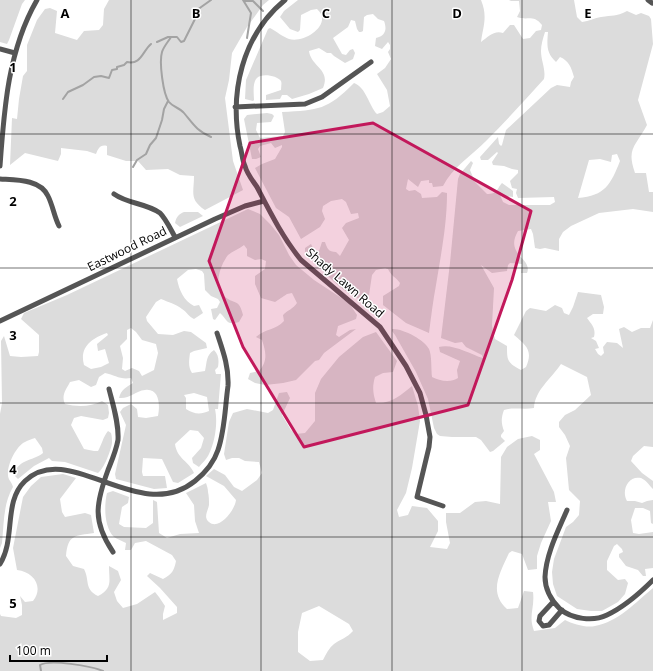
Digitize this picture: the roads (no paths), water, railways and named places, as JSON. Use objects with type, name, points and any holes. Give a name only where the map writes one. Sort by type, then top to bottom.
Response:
[{"type":"street","points":[[0,166],[2,132],[8,88],[15,54],[22,30],[29,13],[37,0]]},
{"type":"street","name":"Shady Lawn Road","points":[[285,0],[277,7],[252,38],[238,82],[235,107],[237,130],[245,166],[291,247],[301,260],[380,327],[406,366],[420,393],[430,436],[429,447],[417,496],[443,506]]},
{"type":"street","points":[[0,48],[15,54]]},
{"type":"street","points":[[235,107],[305,104],[322,97],[371,62]]},
{"type":"street","points":[[0,179],[25,181],[38,186],[48,195],[59,226]]},
{"type":"street","points":[[114,194],[122,199],[154,210],[161,214],[175,237]]},
{"type":"street","name":"Eastwood Road","points":[[0,321],[175,237],[239,209],[264,201]]},
{"type":"street","points":[[0,564],[8,549],[14,500],[21,486],[32,476],[41,471],[59,469],[76,472],[134,492],[152,494],[168,493],[190,485],[201,475],[210,465],[218,450],[228,378],[226,361],[217,333]]},
{"type":"street","points":[[109,389],[117,424],[118,440],[104,482],[99,502],[98,515],[104,537],[113,552]]},
{"type":"street","points":[[567,510],[548,559],[545,576],[547,589],[553,602],[565,613],[585,618],[606,616],[621,607],[653,580]]},
{"type":"street","points":[[553,602],[540,616],[540,624],[543,626],[549,624],[562,610]]},
{"type":"waterway","points":[[157,42],[168,37],[177,37],[181,42],[184,41],[195,19],[197,10],[211,0]]},
{"type":"waterway","points":[[243,0],[251,13],[247,38]]},
{"type":"waterway","points":[[244,1],[253,1],[263,11]]},
{"type":"waterway","points":[[171,37],[164,48],[161,57],[162,78],[167,98],[169,102],[182,111],[193,124],[211,137]]},
{"type":"waterway","points":[[63,99],[68,92],[83,85],[94,77],[101,76],[109,78],[112,70],[117,69],[117,67],[124,65],[127,62],[135,62],[151,44]]},
{"type":"waterway","points":[[133,167],[137,160],[146,154],[150,145],[156,138],[164,109],[168,101]]},
{"type":"waterway","points":[[41,671],[40,665],[45,663],[80,665],[103,671]]}]
